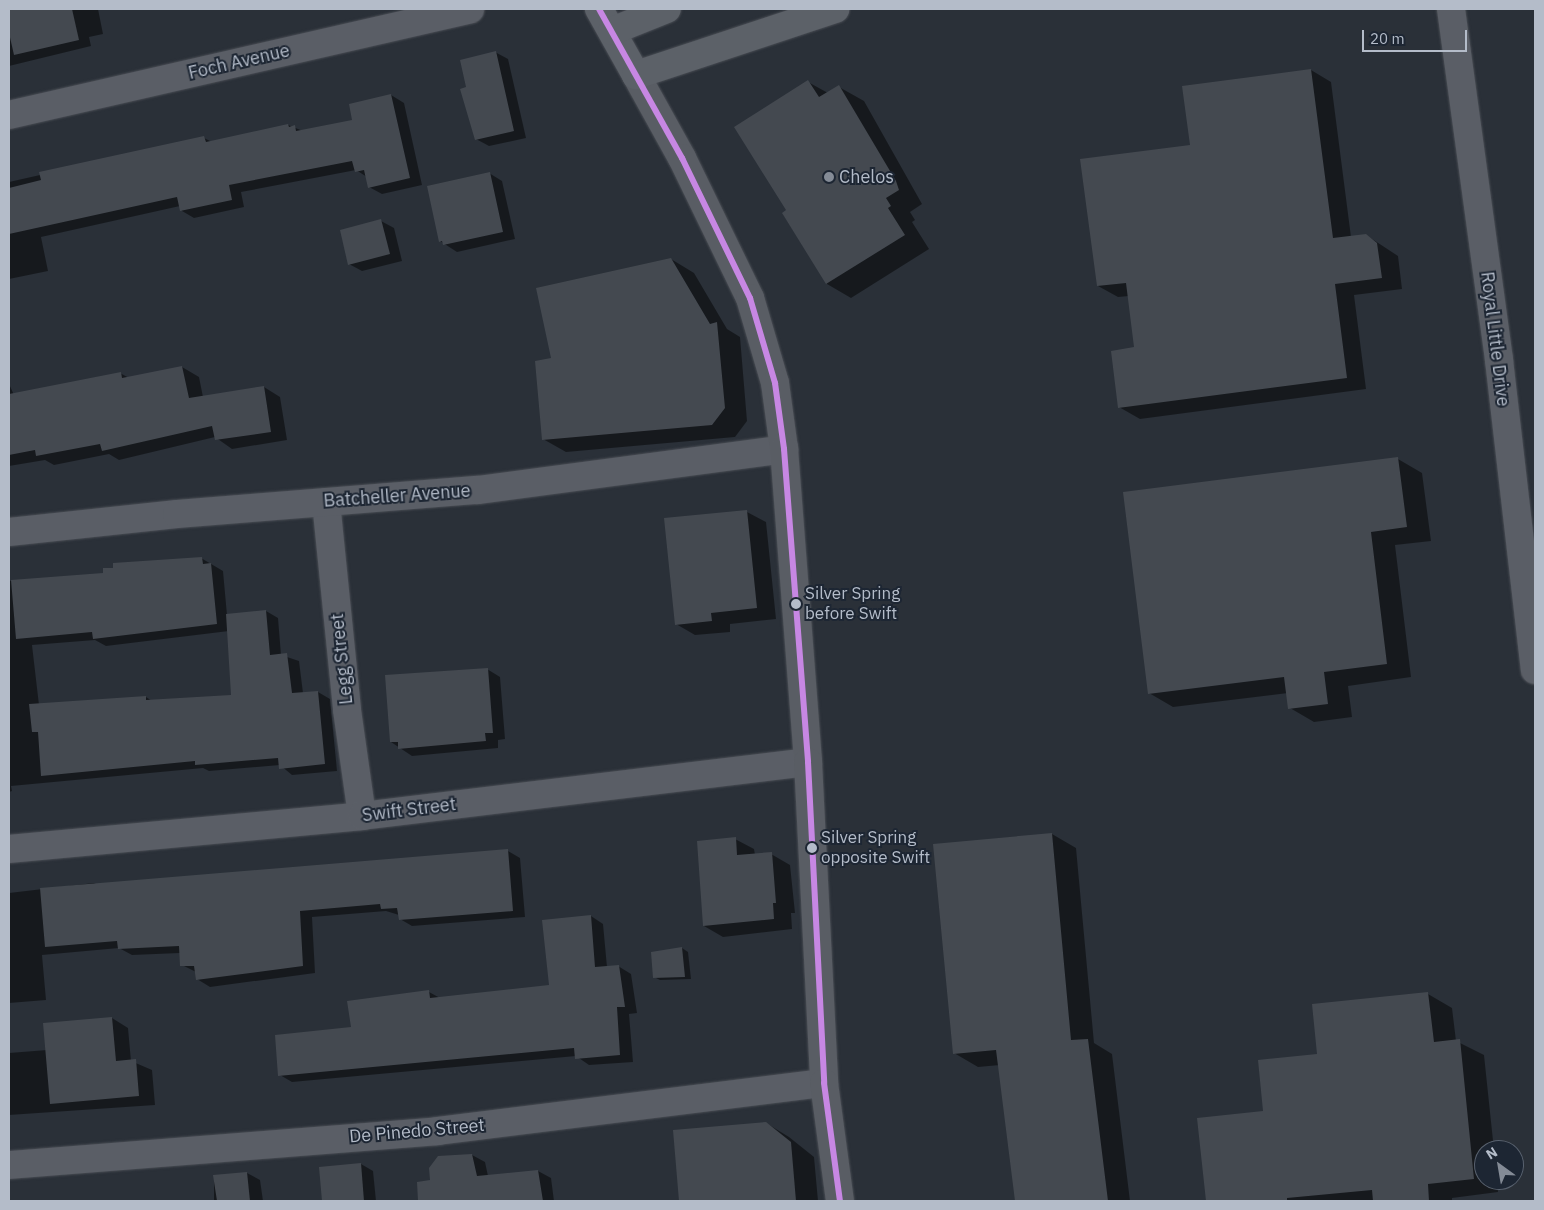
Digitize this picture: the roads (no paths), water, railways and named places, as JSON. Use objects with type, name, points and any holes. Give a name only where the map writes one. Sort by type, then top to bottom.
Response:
[{"type":"main road","points":[[667,9],[606,20],[682,158],[750,298],[775,383],[784,449],[808,762],[824,1084],[840,1201]]},
{"type":"main road","points":[[636,75],[835,9]]},
{"type":"street","name":"Foch Avenue","points":[[9,115],[470,9]]},
{"type":"street","name":"Royal Little Drive","points":[[1451,9],[1499,360],[1535,670]]},
{"type":"street","name":"Batcheller Avenue","points":[[9,532],[326,502],[478,490],[784,449]]},
{"type":"street","name":"Legg Street","points":[[326,502],[347,710],[362,816]]},
{"type":"street","name":"Swift Street","points":[[9,849],[362,816],[808,762]]},
{"type":"street","name":"De Pinedo Street","points":[[9,1165],[438,1130],[824,1084]]},
{"type":"place","name":"Chelos","points":[[829,177]]},
{"type":"place","name":"Silver Spring before Swift","points":[[796,604]]},
{"type":"place","name":"Silver Spring opposite Swift","points":[[812,848]]}]
